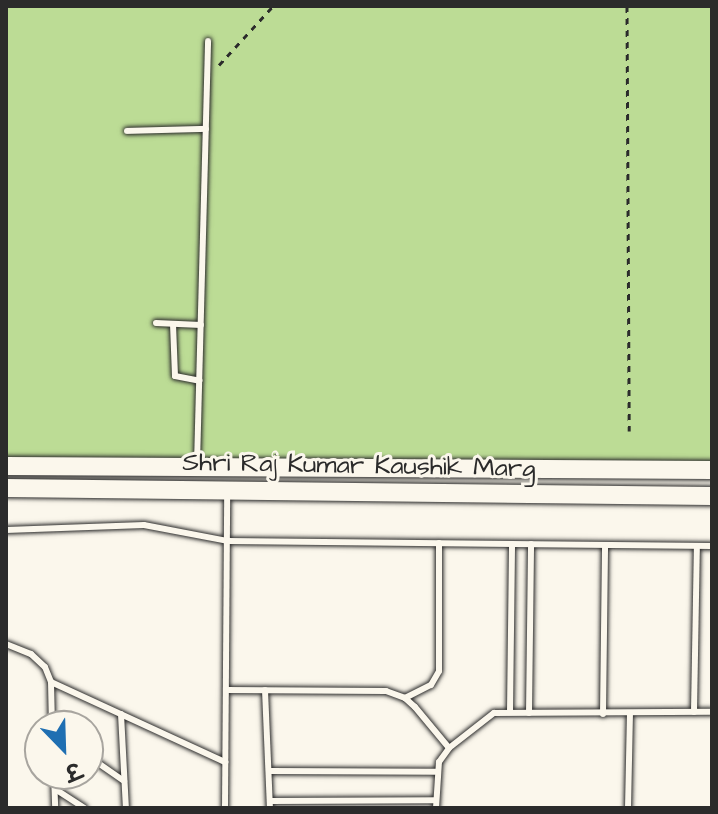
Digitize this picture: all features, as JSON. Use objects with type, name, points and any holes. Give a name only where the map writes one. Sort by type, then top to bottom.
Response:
[{"type":"street","name":"Shri Raj Kumar Kaushik Marg","points":[[6,466],[712,470]]},
{"type":"street","name":"Shri Raj Kumar Kaushik Marg","points":[[6,488],[712,496]]},
{"type":"lane","points":[[197,467],[208,41]]},
{"type":"lane","points":[[127,131],[206,129]]},
{"type":"lane","points":[[156,323],[201,325]]},
{"type":"lane","points":[[173,324],[175,376],[200,381]]},
{"type":"lane","points":[[225,808],[227,491]]},
{"type":"lane","points":[[6,530],[144,525],[228,541],[712,546]]},
{"type":"lane","points":[[405,698],[431,685],[439,671],[439,543]]},
{"type":"lane","points":[[510,712],[512,544]]},
{"type":"lane","points":[[529,713],[531,544]]},
{"type":"lane","points":[[603,714],[605,545]]},
{"type":"lane","points":[[694,712],[697,546]]},
{"type":"lane","points":[[6,644],[31,654],[45,667],[51,682],[52,710]]},
{"type":"lane","points":[[51,682],[225,762]]},
{"type":"lane","points":[[226,690],[386,691],[405,698],[449,748]]},
{"type":"lane","points":[[265,690],[271,771],[270,804],[436,804],[439,762],[449,748],[488,715],[510,712],[712,712]]},
{"type":"lane","points":[[121,714],[126,808]]},
{"type":"lane","points":[[628,808],[630,714]]},
{"type":"lane","points":[[104,767],[125,782]]},
{"type":"lane","points":[[271,771],[437,772]]},
{"type":"lane","points":[[57,790],[84,808]]},
{"type":"path","points":[[207,78],[273,6]]},
{"type":"path","points":[[627,6],[629,431]]},
{"type":"green space","points":[[6,6],[712,6],[712,469],[6,461]]}]
